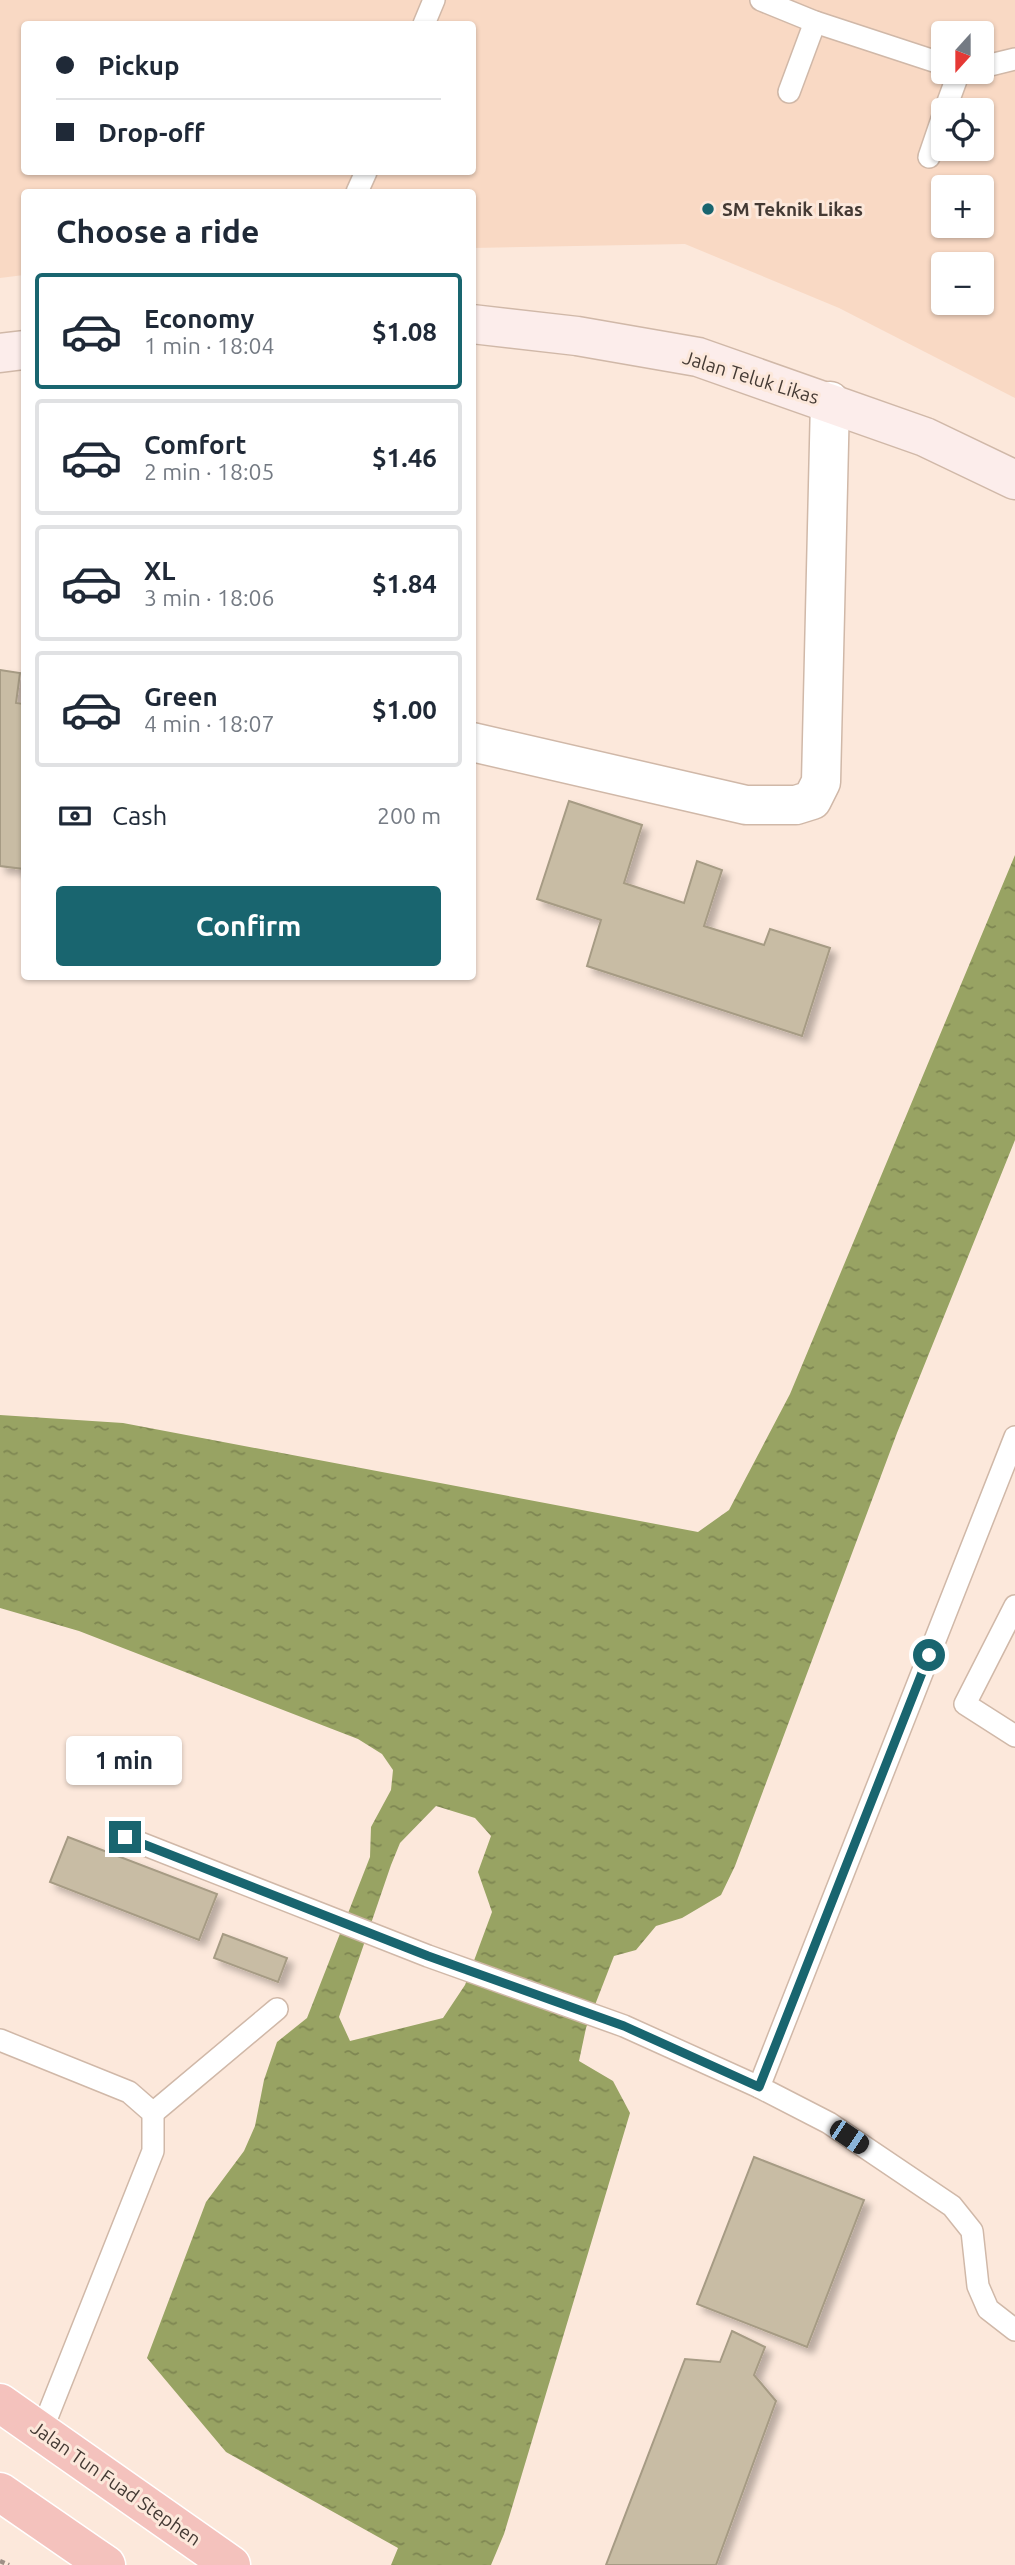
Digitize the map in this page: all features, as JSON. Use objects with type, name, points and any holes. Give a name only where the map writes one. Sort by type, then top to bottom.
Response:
[{"type":"highway","name":"Jalan Tun Fuad Stephen","points":[[0,2403],[231,2565]]},
{"type":"highway","points":[[0,2492],[106,2565]]},
{"type":"street","name":"Jalan Teluk Likas","points":[[476,324],[577,336],[698,357],[830,401],[925,438],[1015,480]]},
{"type":"street","points":[[0,353],[21,350]]},
{"type":"street","points":[[476,743],[746,805],[796,804],[812,800],[821,782],[830,401]]},
{"type":"lane","points":[[425,21],[434,0]]},
{"type":"lane","points":[[761,0],[815,22],[931,60]]},
{"type":"lane","points":[[789,92],[815,22]]},
{"type":"lane","points":[[994,65],[1014,63]]},
{"type":"lane","points":[[929,157],[931,151]]},
{"type":"lane","points":[[759,2087],[1015,1437]]},
{"type":"lane","points":[[1015,1606],[965,1704],[1015,1736]]},
{"type":"lane","points":[[125,1837],[428,1956],[624,2026],[759,2087],[829,2123],[952,2206],[972,2231],[978,2286],[988,2309],[1015,2330]]},
{"type":"lane","points":[[153,2113],[277,2009]]},
{"type":"lane","points":[[0,2040],[130,2092],[153,2113],[153,2151],[42,2430]]},
{"type":"path","points":[[0,2561],[9,2565]]},
{"type":"shaded area","name":"SM Teknik Likas","points":[[0,0],[1015,0],[1015,398],[839,308],[685,244],[476,248],[476,189],[21,189],[21,275],[0,278]]},
{"type":"water","points":[[1015,855],[1015,1140],[897,1433],[735,1866],[721,1895],[682,1918],[656,1926],[636,1950],[614,1956],[586,2028],[579,2061],[613,2081],[630,2113],[504,2534],[491,2565],[391,2565],[398,2548],[226,2452],[147,2358],[206,2202],[244,2151],[255,2126],[264,2080],[277,2042],[307,2018],[370,1857],[371,1827],[391,1790],[393,1770],[382,1754],[358,1739],[79,1631],[0,1608],[0,1415],[123,1423],[698,1532],[729,1510],[790,1394]],"holes":[[[436,1806],[475,1818],[491,1836],[478,1872],[492,1912],[465,1985],[443,2018],[350,2041],[339,2017],[400,1843]]]},
{"type":"building","points":[[0,670],[20,673],[16,703],[21,704],[21,869],[0,866]]},
{"type":"building","points":[[569,801],[642,825],[624,883],[684,903],[697,861],[722,870],[704,926],[764,945],[770,929],[830,948],[802,1036],[587,966],[601,920],[537,899]]},
{"type":"building","points":[[68,1837],[217,1894],[199,1940],[50,1882]]},
{"type":"building","points":[[223,1934],[287,1958],[278,1982],[214,1958]]},
{"type":"building","points":[[754,2157],[864,2200],[807,2347],[697,2304]]},
{"type":"building","points":[[732,2331],[765,2347],[754,2375],[776,2401],[716,2565],[606,2565],[685,2359],[720,2362]]},
{"type":"place","name":"SM Teknik Likas","points":[[708,209]]},
{"type":"route","points":[[125,1837],[428,1956],[624,2026],[759,2087],[929,1655]]}]
